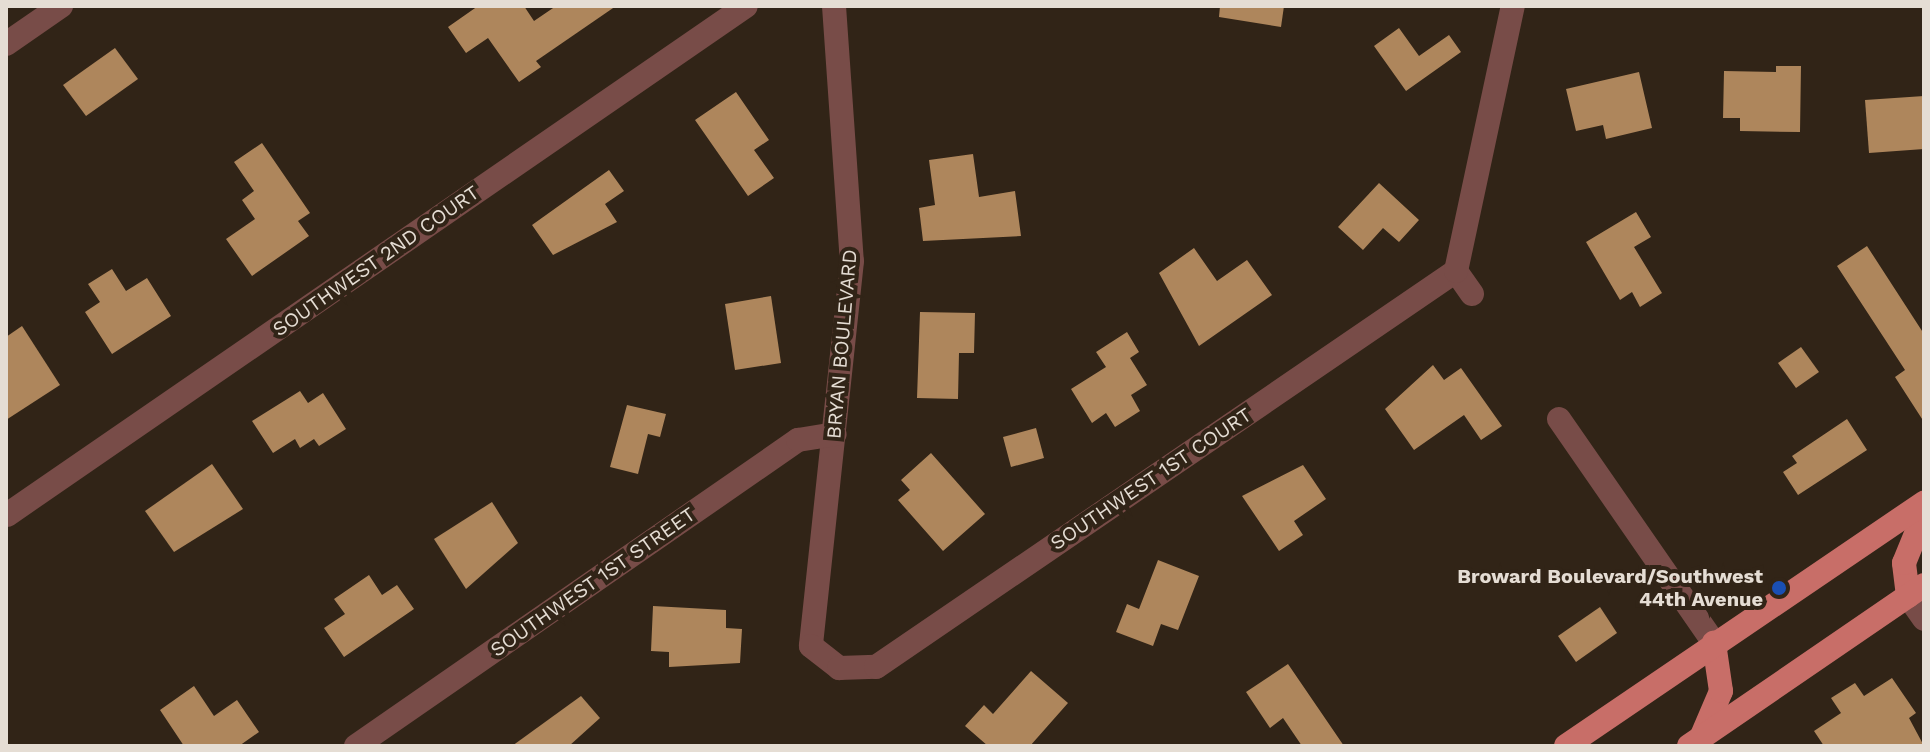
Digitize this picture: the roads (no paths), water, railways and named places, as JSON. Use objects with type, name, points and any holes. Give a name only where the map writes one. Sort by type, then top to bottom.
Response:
[{"type":"main road","points":[[1566,746],[1924,503]]},
{"type":"main road","points":[[1695,742],[1916,590],[1904,563],[1924,514]]},
{"type":"main road","points":[[1695,742],[1721,691],[1714,643]]},
{"type":"street","points":[[6,44],[61,6]]},
{"type":"street","name":"SOUTHWEST 2ND COURT","points":[[7,515],[746,6]]},
{"type":"street","name":"BRYAN BOULEVARD","points":[[834,6],[852,261],[811,646],[839,668]]},
{"type":"street","points":[[1472,294],[1456,271],[1513,6]]},
{"type":"street","name":"SOUTHWEST 1ST COURT","points":[[839,668],[876,667],[1456,271]]},
{"type":"street","points":[[1559,419],[1714,643]]},
{"type":"street","name":"SOUTHWEST 1ST STREET","points":[[356,746],[798,440],[835,434]]},
{"type":"street","points":[[1916,590],[1924,619]]},
{"type":"place","name":"Broward Boulevard/Southwest 44th Avenue","points":[[1779,588]]}]
